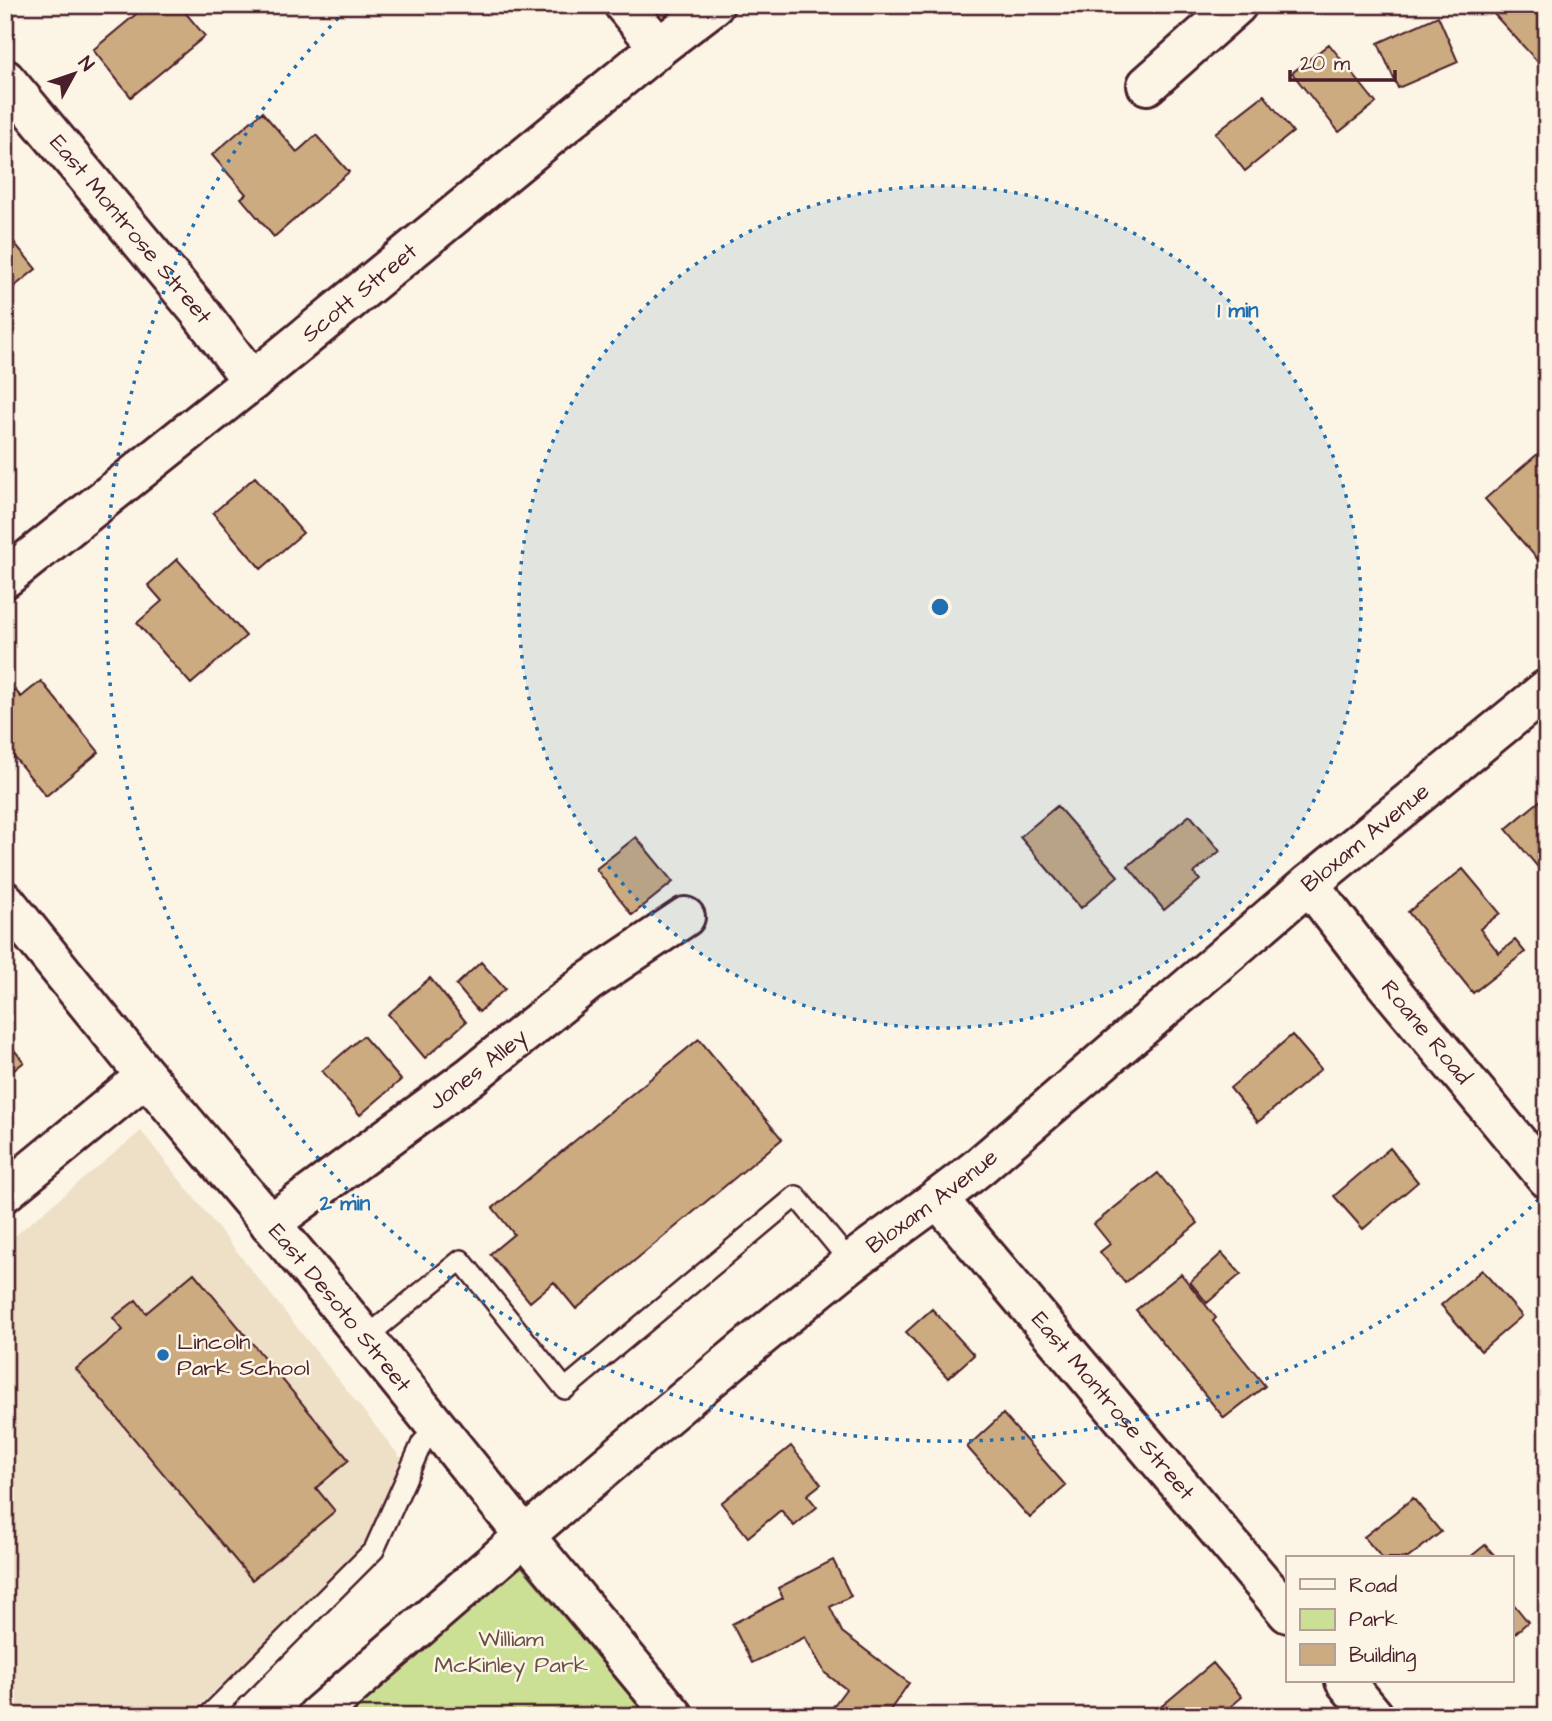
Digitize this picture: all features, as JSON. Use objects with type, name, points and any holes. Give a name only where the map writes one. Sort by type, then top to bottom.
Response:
[{"type":"street","points":[[624,5],[659,47]]},
{"type":"street","name":"Scott Street","points":[[5,578],[714,5]]},
{"type":"street","points":[[1147,85],[1237,5]]},
{"type":"street","name":"East Montrose Street","points":[[5,79],[199,311],[252,381]]},
{"type":"street","name":"Bloxam Avenue","points":[[317,1716],[524,1535],[851,1263],[938,1199],[1309,884],[1545,695]]},
{"type":"street","name":"Roane Road","points":[[1309,884],[1382,979],[1547,1178]]},
{"type":"street","name":"East Desoto Street","points":[[5,901],[674,1716]]},
{"type":"street","name":"Jones Alley","points":[[270,1224],[471,1076],[588,982],[685,916]]},
{"type":"street","points":[[5,1192],[146,1076]]},
{"type":"street","name":"East Montrose Street","points":[[938,1199],[1286,1611]]},
{"type":"street","points":[[1346,1682],[1374,1716]]},
{"type":"lane","points":[[365,1339],[461,1261],[565,1389],[796,1196],[851,1263]]},
{"type":"lane","points":[[208,1716],[374,1550],[422,1443],[437,1427]]},
{"type":"shaded area","name":"Lincoln Park School","points":[[141,1131],[408,1467],[370,1541],[189,1716],[5,1716],[5,1244]]},
{"type":"green space","name":"William McKinley Park","points":[[519,1563],[647,1716],[345,1716]]},
{"type":"building","points":[[147,5],[179,5],[205,36],[131,97],[93,50]]},
{"type":"building","points":[[1502,5],[1547,5],[1547,72],[1493,13]]},
{"type":"building","points":[[1438,16],[1458,62],[1398,88],[1378,43]]},
{"type":"building","points":[[1329,44],[1376,103],[1339,132],[1292,73]]},
{"type":"building","points":[[1264,95],[1293,132],[1245,171],[1215,133]]},
{"type":"building","points":[[262,112],[297,152],[316,135],[349,172],[274,237],[241,198],[246,194],[212,155]]},
{"type":"building","points":[[8,235],[36,269],[5,294],[5,237]]},
{"type":"building","points":[[1547,446],[1547,570],[1485,499]]},
{"type":"building","points":[[255,477],[303,533],[261,569],[213,513]]},
{"type":"building","points":[[177,559],[246,636],[191,684],[137,623],[162,601],[148,585]]},
{"type":"building","points":[[41,681],[99,752],[46,796],[5,746],[5,698],[15,690],[21,697]]},
{"type":"building","points":[[1542,799],[1547,804],[1547,878],[1506,829]]},
{"type":"building","points":[[1057,806],[1118,876],[1081,908],[1020,837]]},
{"type":"building","points":[[1190,815],[1220,851],[1194,873],[1200,880],[1164,910],[1128,866]]},
{"type":"building","points":[[636,837],[673,882],[632,915],[596,869]]},
{"type":"building","points":[[1463,869],[1500,913],[1480,929],[1499,953],[1515,940],[1525,952],[1473,993],[1408,912]]},
{"type":"building","points":[[481,962],[505,989],[479,1012],[456,985]]},
{"type":"building","points":[[430,978],[466,1022],[425,1058],[388,1014]]},
{"type":"building","points":[[1292,1035],[1321,1069],[1258,1122],[1230,1088]]},
{"type":"building","points":[[363,1036],[401,1080],[360,1115],[322,1071]]},
{"type":"building","points":[[5,1039],[24,1062],[5,1077]]},
{"type":"building","points":[[699,1039],[782,1139],[576,1309],[554,1282],[530,1302],[490,1254],[514,1234],[493,1208]]},
{"type":"building","points":[[1390,1148],[1418,1182],[1363,1229],[1334,1196]]},
{"type":"building","points":[[1158,1173],[1198,1223],[1125,1283],[1100,1252],[1110,1244],[1094,1224]]},
{"type":"building","points":[[1222,1253],[1241,1274],[1207,1303],[1190,1282]]},
{"type":"building","points":[[1482,1270],[1522,1316],[1481,1351],[1441,1305]]},
{"type":"building","points":[[194,1273],[349,1460],[316,1488],[335,1511],[252,1580],[76,1369],[123,1330],[113,1318],[136,1300],[146,1313]]},
{"type":"building","points":[[1181,1274],[1216,1318],[1213,1321],[1265,1386],[1224,1418],[1136,1310]]},
{"type":"building","points":[[932,1309],[974,1355],[948,1378],[906,1332]]},
{"type":"building","points":[[1003,1414],[1066,1486],[1030,1518],[967,1447]]},
{"type":"building","points":[[791,1446],[821,1484],[807,1495],[817,1507],[794,1526],[781,1510],[748,1537],[721,1503]]},
{"type":"building","points":[[1413,1498],[1441,1532],[1411,1556],[1380,1556],[1364,1537]]},
{"type":"building","points":[[1485,1545],[1495,1556],[1471,1556]]},
{"type":"building","points":[[833,1560],[851,1596],[830,1607],[842,1632],[909,1683],[886,1716],[826,1716],[846,1689],[825,1673],[805,1637],[752,1663],[732,1624],[783,1598],[778,1588]]},
{"type":"building","points":[[1514,1604],[1528,1622],[1514,1634]]},
{"type":"building","points":[[1213,1663],[1242,1697],[1220,1716],[1150,1716]]},
{"type":"place","name":"Lincoln Park School","points":[[163,1355]]}]
